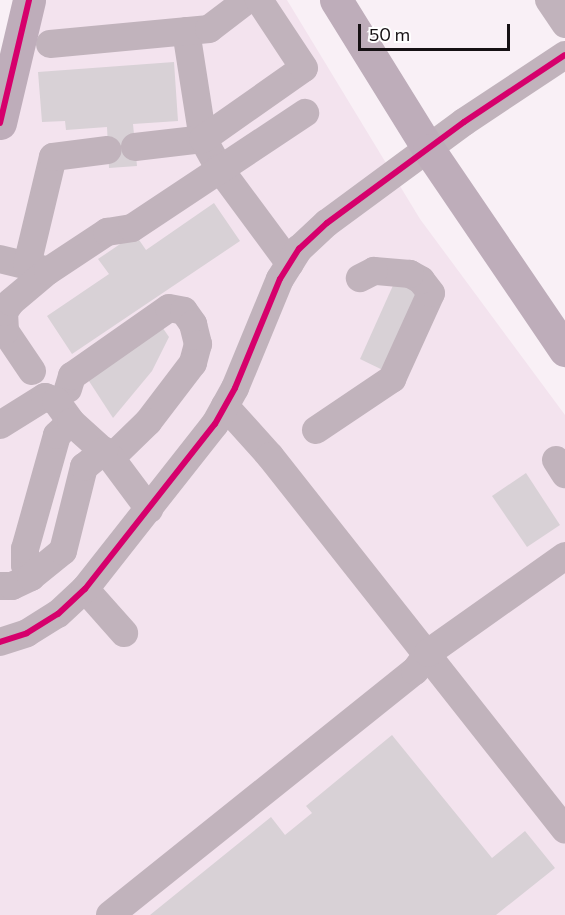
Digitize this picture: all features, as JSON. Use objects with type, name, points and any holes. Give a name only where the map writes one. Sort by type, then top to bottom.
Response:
[{"type":"highway","points":[[0,123],[29,0]]},
{"type":"highway","points":[[336,0],[429,150],[565,350]]},
{"type":"street","points":[[50,44],[209,29],[247,0]]},
{"type":"street","points":[[32,371],[3,322],[25,265],[53,156],[203,139],[304,68],[259,0]]},
{"type":"street","points":[[549,0],[565,24]]},
{"type":"street","points":[[186,31],[203,139],[219,168],[290,264]]},
{"type":"street","points":[[0,642],[27,633],[58,614],[85,589],[148,509],[225,406],[290,264],[327,224],[565,55]]},
{"type":"street","points":[[25,265],[107,232],[132,228],[219,168],[305,113]]},
{"type":"street","points":[[316,430],[392,379],[431,293],[422,280],[410,274],[374,271],[360,278]]},
{"type":"street","points":[[0,586],[12,586],[31,577],[63,551],[84,467],[108,454],[148,422],[193,363],[197,332],[179,308],[169,308],[72,376],[68,389]]},
{"type":"street","points":[[0,425],[45,397],[56,401],[71,422],[108,454],[148,509]]},
{"type":"street","points":[[225,406],[245,426],[428,653],[565,828]]},
{"type":"street","points":[[31,577],[25,565],[25,549],[57,435],[71,422]]},
{"type":"street","points":[[110,915],[415,671],[428,653],[565,556]]},
{"type":"street","points":[[85,589],[124,633]]},
{"type":"shaded area","points":[[32,0],[287,0],[420,219],[565,415],[565,915],[0,915],[0,138]]},
{"type":"building","points":[[174,62],[178,121],[133,124],[137,166],[109,168],[107,127],[66,130],[65,121],[42,122],[38,72]]},
{"type":"building","points":[[214,203],[240,241],[72,354],[47,316],[109,274],[98,259],[135,234],[146,250]]},
{"type":"building","points":[[395,281],[426,295],[391,374],[360,359]]},
{"type":"building","points":[[160,324],[169,337],[152,371],[113,418],[85,375]]},
{"type":"building","points":[[526,473],[560,525],[527,547],[492,496]]},
{"type":"building","points":[[392,735],[492,858],[525,831],[555,868],[496,915],[150,915],[271,817],[285,835],[312,813],[306,806]]},
{"type":"cycle path","points":[[0,123],[29,0]]},
{"type":"cycle path","points":[[0,642],[27,633],[58,614],[85,589],[215,424],[235,388],[280,279],[299,249],[327,223],[464,122],[565,55]]}]
